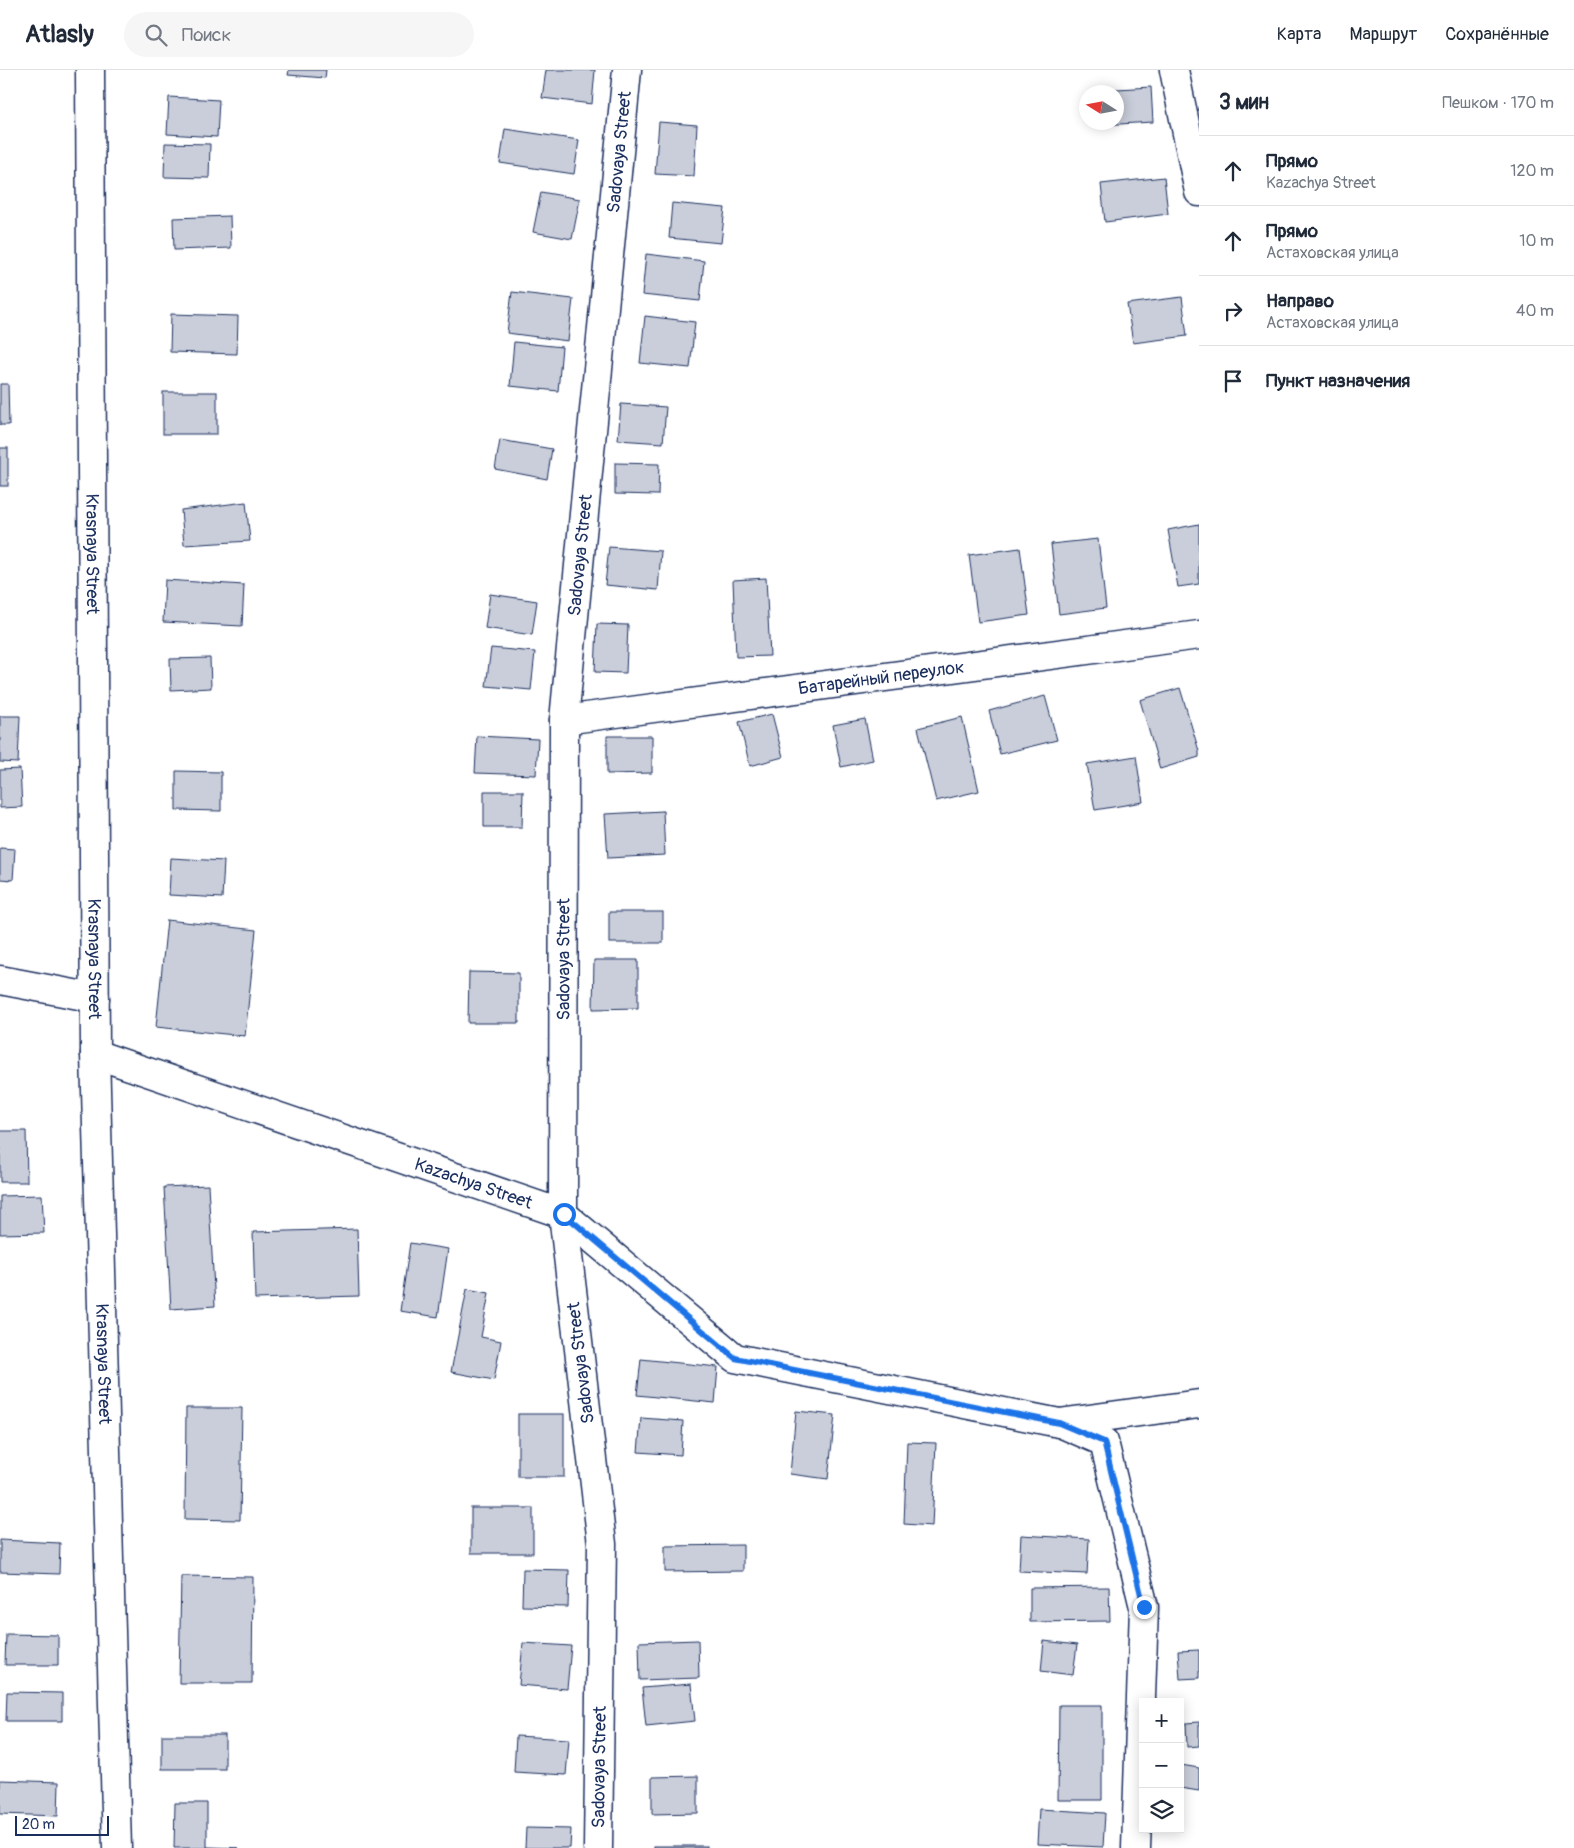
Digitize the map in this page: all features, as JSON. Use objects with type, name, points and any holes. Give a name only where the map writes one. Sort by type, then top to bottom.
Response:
[{"type":"street","name":"Krasnaya Street","points":[[90,70],[95,1054],[117,1848]]},
{"type":"street","name":"Sadovaya Street","points":[[598,1848],[602,1544],[564,1214],[564,720],[627,70]]},
{"type":"street","points":[[1174,70],[1199,192]]},
{"type":"street","name":"Батарейный переулок","points":[[564,720],[1199,635]]},
{"type":"street","points":[[0,980],[95,998]]},
{"type":"street","name":"Kazachya Street","points":[[95,1054],[564,1214],[735,1358],[1059,1423],[1199,1404]]},
{"type":"street","points":[[1059,1423],[1104,1442],[1144,1607],[1136,1848]]},
{"type":"building","points":[[289,70],[326,70],[325,78],[288,75]]},
{"type":"building","points":[[546,70],[595,70],[592,104],[542,98]]},
{"type":"building","points":[[1151,87],[1153,122],[1124,124],[1124,89]]},
{"type":"building","points":[[169,97],[219,100],[217,137],[167,134]]},
{"type":"building","points":[[659,122],[697,125],[694,176],[655,174]]},
{"type":"building","points":[[505,129],[579,140],[574,174],[500,163]]},
{"type":"building","points":[[165,143],[210,144],[209,178],[164,177]]},
{"type":"building","points":[[1164,177],[1168,214],[1105,222],[1101,184]]},
{"type":"building","points":[[541,192],[580,199],[572,239],[533,232]]},
{"type":"building","points":[[672,203],[725,208],[721,243],[669,238]]},
{"type":"building","points":[[230,216],[231,248],[174,250],[173,218]]},
{"type":"building","points":[[646,254],[704,261],[700,301],[642,295]]},
{"type":"building","points":[[512,292],[573,299],[568,341],[507,333]]},
{"type":"building","points":[[1182,297],[1187,336],[1133,343],[1127,304]]},
{"type":"building","points":[[171,314],[238,316],[237,354],[170,352]]},
{"type":"building","points":[[645,316],[695,322],[690,368],[640,363]]},
{"type":"building","points":[[514,342],[562,347],[558,391],[510,386]]},
{"type":"building","points":[[0,384],[8,384],[9,425],[0,425]]},
{"type":"building","points":[[163,392],[217,392],[217,434],[163,434]]},
{"type":"building","points":[[621,404],[666,407],[663,443],[618,440]]},
{"type":"building","points":[[500,440],[552,449],[547,479],[495,469]]},
{"type":"building","points":[[0,448],[8,448],[8,486],[0,486]]},
{"type":"building","points":[[615,463],[659,464],[658,495],[615,494]]},
{"type":"building","points":[[246,502],[250,541],[184,545],[181,510]]},
{"type":"building","points":[[1199,524],[1199,584],[1178,587],[1168,530]]},
{"type":"building","points":[[1098,539],[1106,608],[1059,614],[1051,544]]},
{"type":"building","points":[[609,547],[661,551],[658,590],[605,585]]},
{"type":"building","points":[[1020,548],[1029,615],[978,622],[969,555]]},
{"type":"building","points":[[766,578],[770,656],[736,657],[733,580]]},
{"type":"building","points":[[165,580],[244,585],[242,626],[163,622]]},
{"type":"building","points":[[490,594],[537,601],[532,635],[485,628]]},
{"type":"building","points":[[597,624],[628,625],[626,673],[595,672]]},
{"type":"building","points":[[491,648],[535,652],[531,690],[486,686]]},
{"type":"building","points":[[210,658],[211,688],[171,690],[170,659]]},
{"type":"building","points":[[1180,688],[1199,751],[1199,757],[1160,769],[1140,700]]},
{"type":"building","points":[[1045,696],[1057,740],[1000,754],[989,711]]},
{"type":"building","points":[[772,714],[783,757],[750,766],[739,722]]},
{"type":"building","points":[[0,716],[20,716],[18,763],[0,762]]},
{"type":"building","points":[[962,717],[979,791],[936,801],[918,728]]},
{"type":"building","points":[[865,719],[873,760],[841,767],[833,725]]},
{"type":"building","points":[[477,736],[538,739],[536,775],[475,773]]},
{"type":"building","points":[[607,736],[652,736],[652,773],[607,774]]},
{"type":"building","points":[[1136,756],[1143,802],[1095,810],[1087,764]]},
{"type":"building","points":[[20,769],[22,807],[0,808],[0,770]]},
{"type":"building","points":[[176,771],[221,772],[221,811],[176,810]]},
{"type":"building","points":[[484,791],[523,791],[522,827],[484,827]]},
{"type":"building","points":[[663,811],[665,855],[608,858],[605,814]]},
{"type":"building","points":[[0,848],[15,849],[13,880],[0,879]]},
{"type":"building","points":[[171,858],[224,861],[222,898],[169,895]]},
{"type":"building","points":[[609,912],[663,912],[663,943],[609,943]]},
{"type":"building","points":[[167,920],[256,930],[245,1036],[156,1027]]},
{"type":"building","points":[[594,960],[638,960],[638,1008],[593,1009]]},
{"type":"building","points":[[469,972],[519,973],[519,1023],[468,1023]]},
{"type":"building","points":[[0,1131],[26,1131],[27,1182],[0,1182]]},
{"type":"building","points":[[208,1185],[215,1306],[171,1309],[164,1187]]},
{"type":"building","points":[[42,1195],[44,1233],[0,1234],[0,1196]]},
{"type":"building","points":[[357,1229],[359,1296],[255,1299],[253,1232]]},
{"type":"building","points":[[410,1243],[448,1249],[438,1317],[400,1311]]},
{"type":"building","points":[[467,1289],[489,1293],[481,1337],[501,1341],[494,1380],[451,1372]]},
{"type":"building","points":[[641,1359],[718,1367],[715,1403],[637,1395]]},
{"type":"building","points":[[186,1408],[242,1408],[240,1520],[185,1519]]},
{"type":"building","points":[[796,1411],[835,1415],[828,1479],[790,1474]]},
{"type":"building","points":[[518,1414],[564,1414],[564,1477],[518,1477]]},
{"type":"building","points":[[641,1418],[683,1421],[681,1455],[638,1452]]},
{"type":"building","points":[[907,1442],[936,1443],[932,1526],[904,1524]]},
{"type":"building","points":[[471,1508],[533,1508],[533,1553],[471,1553]]},
{"type":"building","points":[[1021,1535],[1089,1539],[1087,1574],[1019,1571]]},
{"type":"building","points":[[0,1540],[60,1543],[59,1574],[0,1572]]},
{"type":"building","points":[[743,1545],[743,1571],[665,1572],[665,1546]]},
{"type":"building","points":[[523,1569],[569,1570],[568,1607],[522,1606]]},
{"type":"building","points":[[181,1576],[253,1577],[252,1683],[179,1683]]},
{"type":"building","points":[[1109,1587],[1110,1621],[1030,1622],[1030,1588]]},
{"type":"building","points":[[6,1634],[58,1635],[58,1665],[5,1665]]},
{"type":"building","points":[[698,1640],[699,1678],[640,1680],[639,1642]]},
{"type":"building","points":[[1044,1641],[1077,1645],[1073,1675],[1041,1671]]},
{"type":"building","points":[[523,1643],[571,1646],[567,1689],[519,1685]]},
{"type":"building","points":[[1199,1650],[1199,1678],[1180,1679],[1178,1651]]},
{"type":"building","points":[[691,1684],[695,1721],[646,1726],[642,1688]]},
{"type":"building","points":[[7,1692],[62,1693],[62,1721],[6,1721]]},
{"type":"building","points":[[1059,1705],[1102,1705],[1102,1800],[1058,1800]]},
{"type":"building","points":[[1199,1722],[1199,1746],[1187,1747],[1186,1723]]},
{"type":"building","points":[[162,1735],[225,1735],[225,1769],[162,1769]]},
{"type":"building","points":[[516,1736],[569,1739],[566,1775],[514,1772]]},
{"type":"building","points":[[1184,1766],[1199,1768],[1199,1791],[1184,1789]]},
{"type":"building","points":[[698,1776],[698,1813],[652,1814],[652,1777]]},
{"type":"building","points":[[0,1780],[59,1782],[58,1816],[0,1814]]},
{"type":"building","points":[[175,1803],[207,1803],[207,1847],[239,1848],[174,1848]]},
{"type":"building","points":[[1039,1809],[1105,1813],[1103,1847],[1037,1844]]},
{"type":"building","points":[[526,1828],[571,1829],[570,1848],[525,1848]]},
{"type":"building","points":[[654,1846],[707,1846],[707,1848],[654,1848]]},
{"type":"route","points":[[564,1214],[735,1358],[1059,1423],[1104,1442],[1144,1607]]}]
